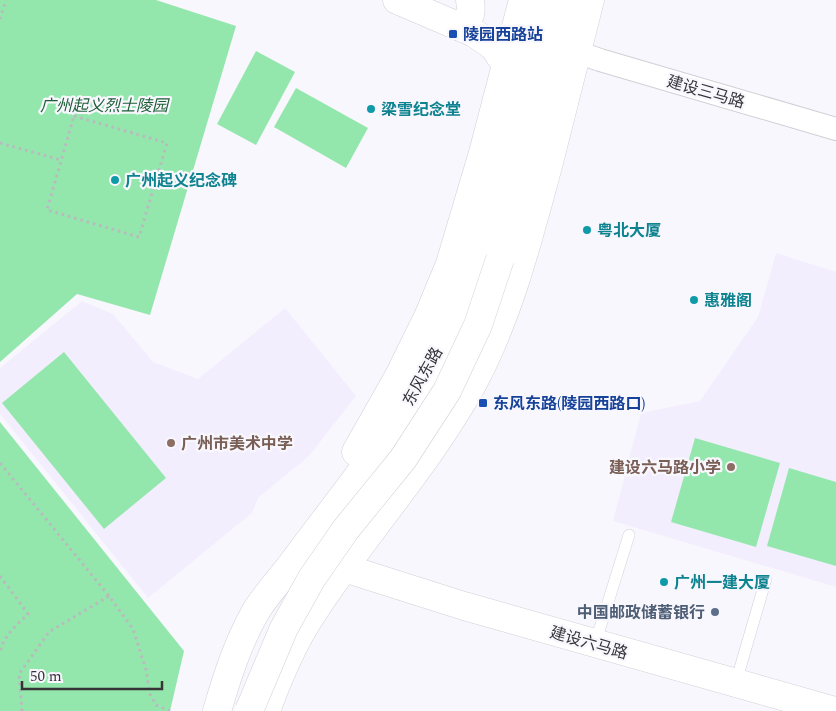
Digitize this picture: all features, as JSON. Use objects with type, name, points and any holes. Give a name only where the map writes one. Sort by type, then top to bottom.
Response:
[{"type":"main road","points":[[397,0],[474,33],[494,46],[506,65]]},
{"type":"main road","points":[[457,26],[465,23],[470,17],[470,0]]},
{"type":"main road","name":"东风东路","points":[[199,711],[221,641],[235,611],[258,577],[322,502],[358,448],[399,376],[428,317],[450,264],[461,229],[523,0]]},
{"type":"main road","name":"东风东路","points":[[217,711],[238,648],[256,612],[270,590],[294,562],[384,440],[422,380],[445,334],[463,290],[484,224],[545,0]]},
{"type":"main road","points":[[249,711],[284,628],[312,578],[346,530],[403,459],[447,391],[478,325],[500,259],[569,0]]},
{"type":"main road","points":[[266,711],[299,636],[311,616],[427,456],[457,410],[486,356],[507,306],[522,259],[590,0]]},
{"type":"main road","points":[[270,590],[290,576],[324,568],[344,568]]},
{"type":"main road","name":"建设六马路","points":[[344,568],[464,606],[834,711]]},
{"type":"street","name":"建设三马路","points":[[577,52],[836,129]]},
{"type":"lane","points":[[595,644],[629,535]]},
{"type":"lane","points":[[736,682],[766,579]]},
{"type":"path","points":[[0,19],[6,0]]},
{"type":"path","points":[[74,116],[167,143],[139,237],[47,210],[61,160],[74,116]]},
{"type":"path","points":[[0,143],[61,160]]},
{"type":"path","points":[[0,463],[110,596],[132,630],[146,670],[150,694],[156,705],[170,711]]},
{"type":"path","points":[[0,576],[28,614],[8,633],[0,652]]},
{"type":"path","points":[[22,711],[19,674],[49,632],[110,596]]},
{"type":"shaded area","name":"建设六马路小学","points":[[776,253],[836,272],[836,587],[613,521],[641,413],[700,401],[758,317]]},
{"type":"shaded area","name":"广州市美术中学","points":[[82,301],[113,314],[153,362],[198,379],[285,308],[356,396],[309,456],[258,498],[252,513],[148,598],[0,414],[0,368]]},
{"type":"green space","name":"广州起义烈士陵园","points":[[0,0],[156,0],[236,26],[150,315],[77,294],[0,362]]},
{"type":"green space","points":[[256,51],[295,72],[256,145],[217,124]]},
{"type":"green space","points":[[296,88],[368,128],[346,168],[274,127]]},
{"type":"green space","points":[[64,352],[166,478],[104,529],[2,403]]},
{"type":"green space","points":[[0,422],[184,651],[170,711],[0,711]]},
{"type":"green space","points":[[695,438],[780,463],[756,547],[671,522]]},
{"type":"green space","points":[[789,468],[836,482],[836,566],[767,546]]},
{"type":"place","name":"陵园西路站","points":[[453,34]]},
{"type":"place","name":"梁雪纪念堂","points":[[371,109]]},
{"type":"place","name":"广州起义纪念碑","points":[[115,180]]},
{"type":"place","name":"粤北大厦","points":[[587,230]]},
{"type":"place","name":"惠雅阁","points":[[694,300]]},
{"type":"place","name":"东风东路(陵园西路口)","points":[[483,403]]},
{"type":"place","name":"广州市美术中学","points":[[171,443]]},
{"type":"place","name":"建设六马路小学","points":[[731,467]]},
{"type":"place","name":"广州一建大厦","points":[[664,582]]},
{"type":"place","name":"中国邮政储蓄银行","points":[[715,612]]}]
